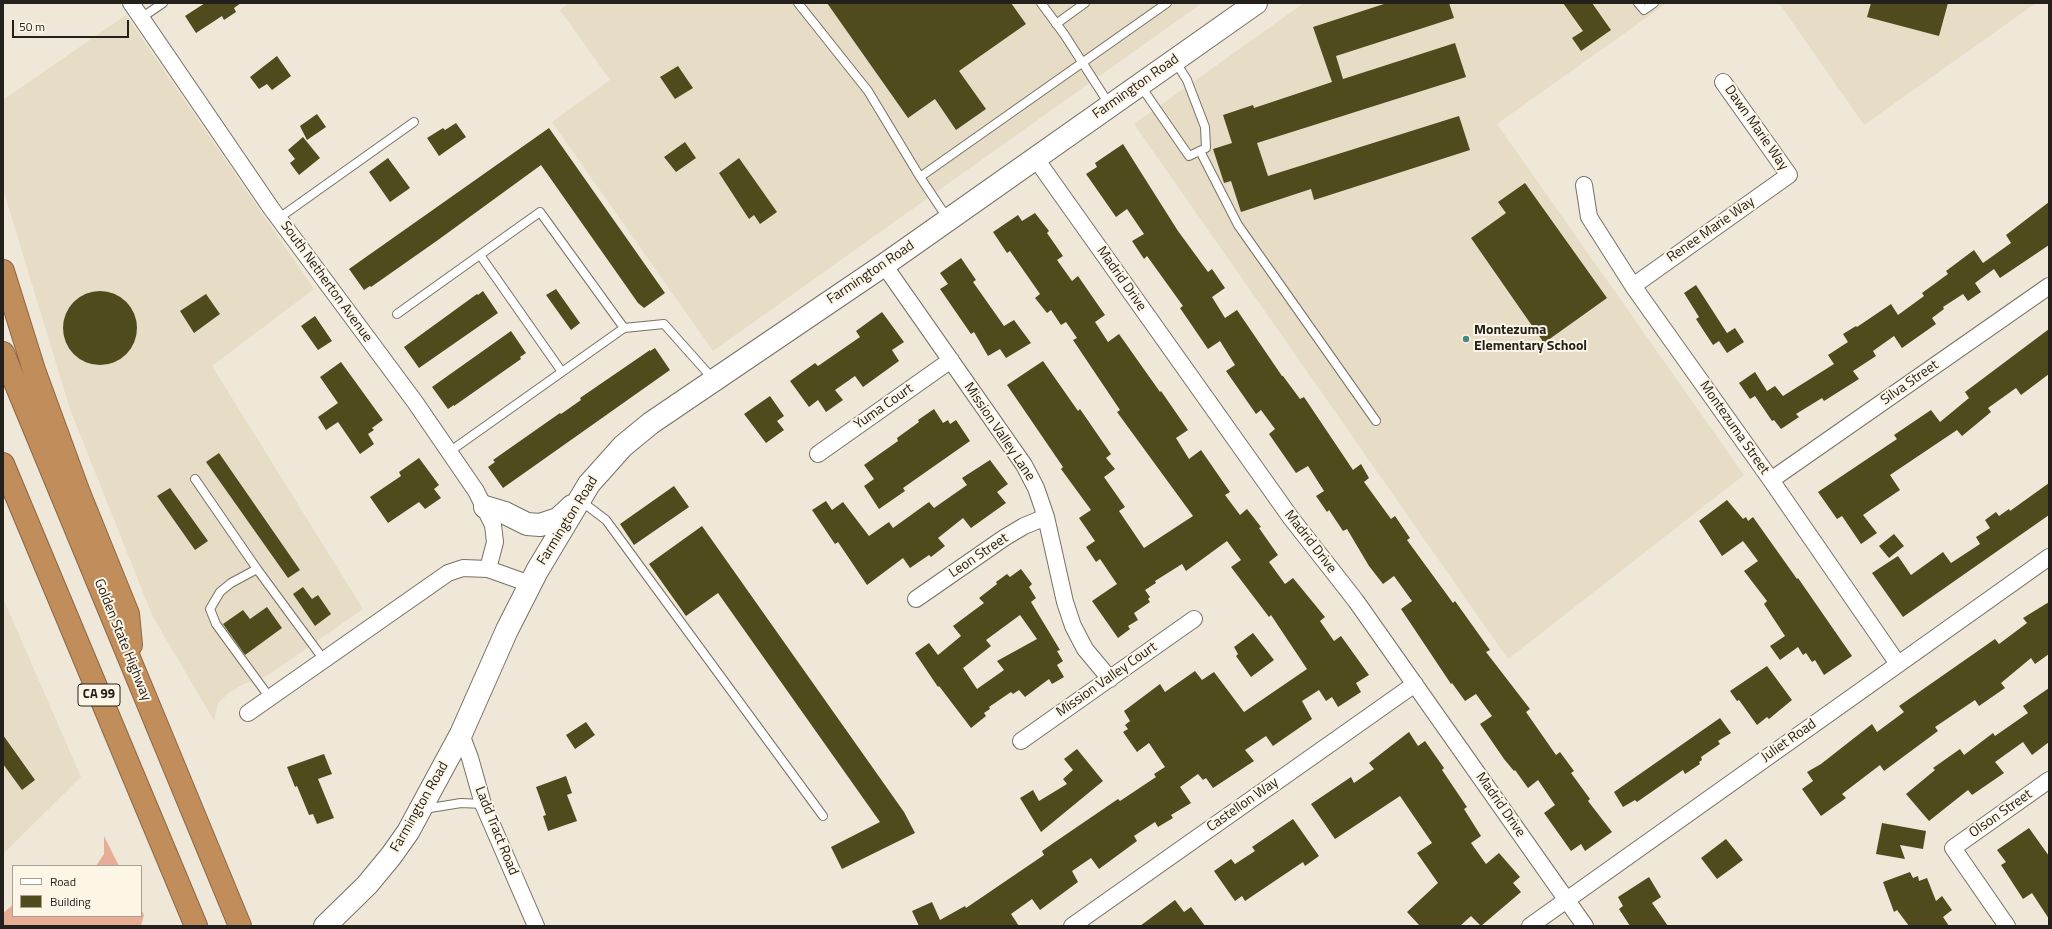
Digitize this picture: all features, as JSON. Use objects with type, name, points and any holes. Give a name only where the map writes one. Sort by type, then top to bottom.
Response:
[{"type":"highway","points":[[3,272],[37,377],[79,493],[128,614],[134,670]]},
{"type":"highway","name":"Golden State Highway","points":[[3,353],[240,926]]},
{"type":"highway","name":"CA 99","points":[[3,464],[196,926]]},
{"type":"main road","name":"Farmington Road","points":[[325,926],[367,885],[391,856],[421,809],[461,734],[507,630],[530,584],[589,484],[623,446],[651,423],[949,220],[1256,3]]},
{"type":"main road","points":[[485,507],[505,513],[527,524],[540,525],[558,519],[579,499]]},
{"type":"street","name":"South Netherton Avenue","points":[[131,3],[279,218],[406,390],[485,507],[493,525],[495,542],[488,569]]},
{"type":"street","name":"Dawn Marie Way","points":[[1723,82],[1789,175]]},
{"type":"street","name":"Madrid Drive","points":[[1036,159],[1291,518],[1356,601],[1585,926]]},
{"type":"street","name":"Renee Marie Way","points":[[1633,286],[1789,175]]},
{"type":"street","name":"Montezuma Street","points":[[1584,185],[1589,217],[1633,286],[1771,480],[1898,664]]},
{"type":"street","name":"Mission Valley Lane","points":[[884,265],[1024,465],[1036,488],[1046,517],[1065,602],[1073,626],[1085,649],[1110,679]]},
{"type":"street","name":"Silva Street","points":[[1771,480],[2049,286]]},
{"type":"street","name":"Yuma Court","points":[[818,454],[951,360]]},
{"type":"street","name":"Leon Street","points":[[916,599],[1004,538],[1024,526],[1046,517]]},
{"type":"street","name":"Juliet Road","points":[[1530,926],[2049,557]]},
{"type":"street","points":[[248,714],[448,573],[463,568],[488,569],[530,584]]},
{"type":"street","name":"Mission Valley Court","points":[[1021,741],[1194,619]]},
{"type":"street","name":"Castellon Way","points":[[1072,926],[1415,684]]},
{"type":"street","name":"Ladd Tract Road","points":[[461,734],[470,758],[483,804],[536,926]]},
{"type":"street","name":"Olson Street","points":[[2008,926],[1953,848],[2049,780]]},
{"type":"lane","points":[[141,18],[163,3]]},
{"type":"lane","points":[[798,3],[868,92],[920,177],[949,220]]},
{"type":"lane","points":[[1041,3],[1082,61],[1110,105]]},
{"type":"lane","points":[[1056,24],[1085,3]]},
{"type":"lane","points":[[920,177],[1166,3]]},
{"type":"lane","points":[[1638,3],[1644,10],[1654,3]]},
{"type":"lane","points":[[1139,85],[1189,156],[1206,148],[1205,127],[1187,80],[1174,60]]},
{"type":"lane","points":[[279,218],[414,122]]},
{"type":"lane","points":[[1200,151],[1238,225],[1376,421]]},
{"type":"lane","points":[[397,314],[540,212],[624,328]]},
{"type":"lane","points":[[480,255],[562,372]]},
{"type":"lane","points":[[449,452],[624,328],[664,324],[714,380]]},
{"type":"lane","points":[[195,479],[257,569],[324,660]]},
{"type":"lane","points":[[579,499],[606,520],[823,816]]},
{"type":"lane","points":[[257,569],[220,592],[210,609],[216,624],[270,698]]},
{"type":"lane","points":[[421,809],[461,803],[483,804]]},
{"type":"shaded area","points":[[569,3],[1202,3],[713,351],[552,122],[610,80],[560,10]]},
{"type":"shaded area","name":"Montezuma Elementary School","points":[[1304,3],[1667,3],[1497,124],[1744,475],[1508,659],[1134,124]]},
{"type":"shaded area","points":[[1779,3],[2036,3],[1864,125]]},
{"type":"shaded area","points":[[126,15],[314,289],[212,366],[363,609],[267,676],[244,684],[230,692],[218,703],[214,721],[152,615],[70,409],[3,189],[3,100]]},
{"type":"shaded area","points":[[3,598],[81,777],[3,854]]},
{"type":"shaded area","points":[[104,836],[118,865],[97,865],[104,854]]},
{"type":"shaded area","points":[[12,906],[12,917],[142,917],[142,911],[144,915],[141,926],[3,926],[3,913]]},
{"type":"building","points":[[205,3],[241,3],[234,8],[236,12],[224,20],[222,16],[196,33],[185,16]]},
{"type":"building","points":[[827,3],[1011,3],[1026,24],[959,71],[986,109],[956,130],[935,99],[908,118]]},
{"type":"building","points":[[1387,3],[1449,3],[1454,18],[1336,56],[1343,79],[1455,43],[1466,77],[1257,143],[1268,176],[1459,116],[1470,150],[1314,200],[1311,189],[1241,212],[1231,181],[1224,183],[1213,149],[1232,143],[1223,115],[1253,105],[1254,108],[1332,82],[1313,27]]},
{"type":"building","points":[[1563,3],[1592,3],[1611,30],[1581,51],[1572,38],[1583,31]]},
{"type":"building","points":[[1871,3],[1948,3],[1939,36],[1867,17]]},
{"type":"building","points":[[277,56],[291,76],[272,90],[267,84],[259,89],[250,77]]},
{"type":"building","points":[[678,66],[693,88],[675,99],[660,77]]},
{"type":"building","points":[[317,114],[326,127],[307,140],[300,126]]},
{"type":"building","points":[[456,123],[466,137],[439,156],[427,138],[443,128],[445,130]]},
{"type":"building","points":[[549,128],[665,293],[644,308],[638,303],[541,165],[438,240],[371,287],[370,286],[364,290],[349,269]]},
{"type":"building","points":[[303,137],[320,158],[299,175],[290,163],[295,159],[288,150]]},
{"type":"building","points":[[685,142],[696,158],[676,172],[664,157]]},
{"type":"building","points":[[1123,144],[1178,231],[1208,272],[1212,269],[1225,288],[1212,297],[1225,318],[1237,310],[1282,376],[1300,399],[1304,397],[1353,470],[1361,464],[1369,478],[1364,482],[1391,519],[1395,516],[1410,538],[1407,540],[1453,603],[1455,601],[1490,650],[1486,652],[1530,709],[1526,712],[1556,755],[1560,752],[1574,771],[1571,773],[1590,799],[1588,801],[1612,832],[1585,851],[1581,844],[1571,851],[1544,813],[1555,805],[1538,780],[1528,788],[1515,770],[1514,771],[1504,759],[1480,724],[1492,716],[1476,694],[1465,701],[1452,683],[1451,684],[1401,609],[1412,601],[1394,576],[1383,584],[1369,566],[1347,529],[1343,531],[1329,510],[1327,512],[1316,496],[1324,491],[1308,466],[1296,473],[1269,434],[1275,429],[1261,410],[1256,414],[1226,371],[1235,365],[1220,341],[1208,349],[1180,308],[1183,306],[1147,256],[1144,259],[1132,241],[1144,234],[1127,209],[1116,217],[1086,174],[1097,167],[1095,163]]},
{"type":"building","points":[[388,158],[410,188],[390,202],[369,172]]},
{"type":"building","points":[[739,158],[777,212],[760,224],[754,215],[749,219],[719,173]]},
{"type":"building","points":[[1525,183],[1607,298],[1544,343],[1471,238],[1506,213],[1498,202]]},
{"type":"building","points":[[2049,202],[2049,245],[2000,278],[1994,269],[1975,283],[1981,292],[1968,301],[1963,294],[1943,307],[1944,309],[1932,318],[1936,324],[1902,348],[1894,336],[1873,351],[1876,356],[1853,371],[1859,379],[1824,401],[1822,398],[1796,414],[1799,417],[1781,429],[1774,420],[1772,421],[1755,396],[1750,399],[1739,383],[1755,372],[1767,391],[1775,386],[1783,396],[1834,364],[1828,355],[1848,342],[1843,334],[1856,326],[1857,327],[1891,304],[1898,315],[1924,296],[1922,293],[1948,274],[1946,271],[1974,250],[1983,263],[2011,243],[2006,235]]},
{"type":"building","points":[[1035,213],[1049,231],[1047,233],[1063,256],[1057,260],[1072,281],[1078,276],[1105,315],[1095,322],[1108,342],[1119,334],[1188,430],[1176,438],[1189,459],[1201,450],[1230,492],[1225,495],[1240,515],[1247,509],[1261,527],[1259,528],[1278,555],[1269,562],[1285,584],[1293,578],[1325,617],[1320,621],[1334,641],[1341,636],[1369,675],[1356,683],[1361,692],[1338,707],[1332,697],[1326,701],[1319,690],[1302,701],[1312,719],[1273,746],[1266,736],[1245,750],[1254,761],[1213,788],[1206,778],[1203,780],[1198,774],[1180,787],[1191,803],[1171,815],[1173,818],[1158,827],[1155,822],[1134,836],[1137,841],[1099,869],[1091,858],[1072,871],[1078,882],[1040,910],[1032,899],[1011,914],[1019,926],[919,926],[912,911],[932,902],[940,920],[965,906],[966,908],[1044,855],[1042,851],[1052,844],[1118,799],[1120,801],[1156,777],[1154,774],[1165,767],[1149,743],[1137,752],[1123,732],[1128,729],[1125,725],[1130,721],[1124,711],[1160,684],[1165,692],[1195,671],[1202,680],[1214,672],[1244,712],[1307,669],[1271,615],[1269,617],[1231,567],[1241,560],[1227,541],[1186,571],[1182,564],[1155,581],[1156,583],[1145,590],[1150,597],[1148,599],[1150,602],[1134,613],[1138,620],[1128,626],[1130,629],[1118,638],[1092,601],[1117,584],[1100,559],[1096,562],[1086,547],[1095,541],[1079,518],[1091,510],[1061,469],[1063,467],[1007,385],[1043,361],[1078,411],[1080,409],[1111,454],[1106,458],[1115,469],[1104,477],[1125,507],[1119,511],[1144,548],[1193,516],[1117,412],[1120,410],[1073,340],[1077,338],[1066,322],[1061,325],[1051,310],[1047,313],[1035,298],[1040,294],[1010,251],[1007,253],[993,232],[1018,215],[1022,221]]},
{"type":"building","points":[[961,258],[976,280],[973,282],[1004,326],[1014,320],[1031,343],[1006,358],[1000,349],[988,356],[974,332],[971,334],[940,289],[948,284],[940,273]]},
{"type":"building","points":[[1696,285],[1727,333],[1735,328],[1744,342],[1727,353],[1719,341],[1713,345],[1696,319],[1699,317],[1684,293]]},
{"type":"building","points":[[556,289],[580,323],[571,330],[546,295]]},
{"type":"building","points":[[93,291],[107,291],[121,297],[131,307],[137,321],[137,335],[131,349],[121,359],[107,365],[93,365],[79,359],[69,349],[63,335],[63,321],[69,307],[79,297]]},
{"type":"building","points":[[483,291],[498,313],[419,368],[404,347]]},
{"type":"building","points":[[206,294],[220,314],[194,333],[180,311]]},
{"type":"building","points":[[882,312],[904,342],[892,350],[899,361],[863,387],[855,376],[835,390],[843,400],[826,412],[818,400],[809,407],[790,381],[815,363],[818,366],[860,337],[856,331]]},
{"type":"building","points":[[315,316],[332,341],[318,350],[301,326]]},
{"type":"building","points":[[2049,329],[2049,374],[2021,395],[2016,388],[1988,408],[1991,412],[1962,436],[1957,430],[1890,475],[1900,490],[1863,515],[1877,533],[1861,544],[1842,516],[1837,519],[1818,492],[1897,439],[1894,435],[1931,410],[1940,422],[1969,398],[1965,392]]},
{"type":"building","points":[[511,331],[526,353],[520,357],[521,359],[448,409],[432,387]]},
{"type":"building","points":[[655,348],[670,370],[503,488],[488,467],[495,462],[493,460],[581,400],[580,398]]},
{"type":"building","points":[[341,362],[383,420],[372,428],[374,430],[368,434],[374,444],[360,454],[338,422],[326,430],[318,417],[338,403],[320,377]]},
{"type":"building","points":[[770,396],[784,416],[777,421],[784,430],[766,443],[744,414]]},
{"type":"building","points":[[934,409],[943,423],[948,420],[950,424],[956,420],[970,441],[903,488],[905,491],[879,509],[864,486],[874,479],[864,465],[898,441],[897,438],[919,422],[918,420]]},
{"type":"building","points":[[219,453],[300,570],[288,578],[206,462]]},
{"type":"building","points":[[419,458],[439,485],[434,489],[441,498],[425,509],[419,502],[388,523],[370,497],[401,476],[399,472]]},
{"type":"building","points":[[990,460],[1008,484],[997,492],[1006,503],[971,528],[963,518],[938,538],[945,546],[931,557],[929,555],[910,568],[903,558],[867,585],[838,542],[835,544],[812,510],[826,501],[832,510],[843,502],[869,536],[889,522],[893,528],[929,502],[934,508],[967,485],[962,478]]},
{"type":"building","points":[[2049,483],[2049,515],[1903,617],[1872,573],[1898,556],[1911,575],[1943,552],[1951,563],[1980,544],[1976,537],[1990,528],[1985,520],[1996,512],[1999,516],[2009,509],[2010,511]]},
{"type":"building","points":[[674,486],[689,507],[634,545],[620,524]]},
{"type":"building","points":[[170,488],[208,541],[195,550],[157,496]]},
{"type":"building","points":[[1727,500],[1743,519],[1746,517],[1748,521],[1753,517],[1797,579],[1798,578],[1852,656],[1824,675],[1815,660],[1812,662],[1806,653],[1803,655],[1798,647],[1780,660],[1770,646],[1785,636],[1764,604],[1767,601],[1744,571],[1758,561],[1743,541],[1722,556],[1699,521]]},
{"type":"building","points":[[702,526],[904,812],[915,833],[842,869],[831,847],[880,822],[718,593],[686,616],[649,564]]},
{"type":"building","points":[[1894,534],[1904,546],[1889,558],[1879,546]]},
{"type":"building","points":[[1021,569],[1032,584],[1029,587],[1036,598],[1031,602],[1060,650],[1057,651],[1063,661],[1057,665],[1064,677],[1052,684],[1049,679],[1025,697],[1019,690],[1013,694],[1011,692],[989,707],[990,709],[984,713],[986,716],[971,728],[939,686],[938,687],[915,653],[929,643],[938,655],[961,636],[953,626],[984,603],[979,598],[997,584],[996,582],[1007,574],[1010,577]],"holes":[[[1020,615],[1037,639],[997,661],[1004,670],[977,689],[963,668],[991,646],[986,640]]]},
{"type":"building","points":[[303,587],[312,599],[318,595],[331,614],[315,626],[293,594]]},
{"type":"building","points":[[2049,602],[2049,654],[2035,664],[2031,658],[2001,683],[2005,688],[1979,706],[1975,700],[1935,727],[1938,731],[1884,771],[1880,765],[1842,794],[1846,798],[1821,816],[1802,789],[1813,781],[1807,772],[1821,764],[1872,724],[1877,732],[1904,712],[1899,706],[1995,639],[1999,644],[2027,623],[2023,618]]},
{"type":"building","points":[[267,607],[282,628],[245,655],[223,624],[243,610],[250,619]]},
{"type":"building","points":[[1253,633],[1274,660],[1251,677],[1236,656],[1238,654],[1234,647]]},
{"type":"building","points":[[1767,666],[1792,700],[1769,719],[1767,717],[1757,725],[1739,700],[1737,701],[1730,691]]},
{"type":"building","points":[[2049,688],[2049,742],[2032,755],[2023,742],[1995,762],[2004,773],[1972,795],[1968,790],[1929,821],[1906,794],[1935,770],[1933,768],[1960,749],[1964,755],[1993,733],[1995,736],[2028,713],[2023,706]]},
{"type":"building","points":[[1720,718],[1731,733],[1718,741],[1720,744],[1701,757],[1702,760],[1699,762],[1700,764],[1685,774],[1683,770],[1637,802],[1635,800],[1623,807],[1614,792]]},
{"type":"building","points":[[586,722],[595,735],[575,749],[566,735]]},
{"type":"building","points":[[1409,732],[1418,746],[1425,741],[1444,768],[1442,770],[1467,807],[1464,809],[1481,836],[1471,843],[1486,864],[1499,853],[1520,877],[1513,883],[1521,892],[1481,926],[1471,916],[1460,926],[1420,926],[1407,912],[1438,883],[1417,853],[1432,843],[1400,796],[1335,839],[1311,804],[1351,777],[1354,783],[1374,769],[1369,763]]},
{"type":"building","points":[[3,735],[35,780],[22,790],[3,764]]},
{"type":"building","points":[[1077,749],[1103,781],[1041,832],[1020,798],[1033,790],[1039,801],[1067,784],[1063,779],[1073,770],[1064,759]]},
{"type":"building","points":[[324,754],[332,774],[318,779],[334,818],[317,824],[313,814],[309,815],[287,767]]},
{"type":"building","points":[[566,776],[572,793],[567,795],[577,821],[548,831],[543,816],[546,815],[536,787]]},
{"type":"building","points":[[1293,819],[1319,856],[1305,866],[1303,862],[1245,901],[1242,896],[1235,901],[1214,871],[1231,859],[1235,864],[1255,851],[1252,847]]},
{"type":"building","points":[[1882,823],[1926,831],[1923,849],[1900,845],[1905,859],[1876,854]]},
{"type":"building","points":[[2029,828],[2049,856],[2049,919],[2032,893],[2023,899],[2001,865],[2006,862],[1997,850]]},
{"type":"building","points":[[1726,839],[1743,860],[1717,879],[1701,858]]},
{"type":"building","points":[[1910,872],[1913,878],[1918,876],[1919,881],[1927,878],[1936,901],[1942,896],[1952,910],[1943,917],[1949,926],[1909,926],[1897,910],[1894,912],[1883,882]]},
{"type":"building","points":[[1649,877],[1661,897],[1652,903],[1668,926],[1630,926],[1619,909],[1623,906],[1618,897]]},
{"type":"building","points":[[1175,900],[1184,912],[1191,907],[1205,926],[1140,926]]},
{"type":"place","name":"Montezuma Elementary School","points":[[1466,339]]}]
